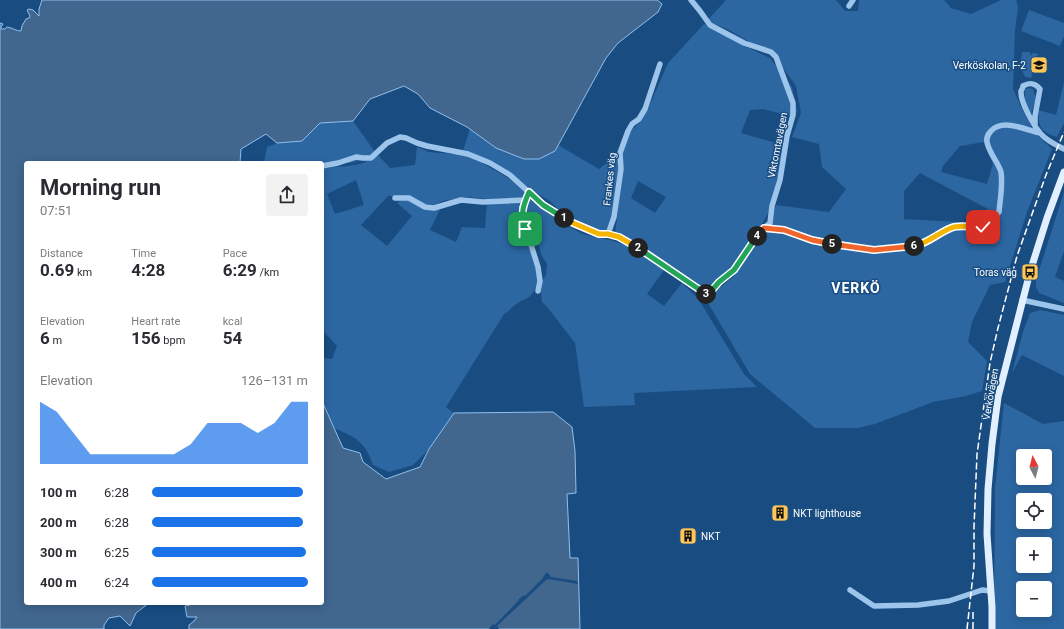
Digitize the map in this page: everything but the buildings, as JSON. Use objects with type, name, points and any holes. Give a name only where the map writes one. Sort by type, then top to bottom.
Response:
[{"type":"main road","name":"Verkövägen","points":[[992,629],[987,534],[988,489],[998,397],[1022,300],[1045,225],[1064,172]]},
{"type":"street","name":"Viktomtavägen","points":[[608,234],[619,237],[636,246],[664,264],[691,285],[704,292],[707,296],[719,282],[734,270],[760,231],[770,223],[772,206],[780,180],[787,136],[793,115],[793,103],[791,96],[776,57],[771,52],[744,43],[710,25],[691,0]]},
{"type":"street","points":[[849,6],[853,0]]},
{"type":"street","name":"Frankes väg","points":[[608,234],[614,217],[621,169],[620,154],[628,131],[632,124],[639,119],[645,109],[660,64]]},
{"type":"street","points":[[1035,126],[1035,116],[1040,89],[1037,85],[1028,83],[1023,86],[1021,92],[1022,98],[1026,109],[1035,126],[1040,134]]},
{"type":"street","points":[[764,228],[784,230],[812,240],[874,250],[915,246],[922,244],[952,227],[983,227],[1000,212],[1002,177],[987,141],[988,135],[995,127],[1006,124],[1040,134],[1064,149]]},
{"type":"street","points":[[324,166],[356,157],[371,158],[395,139],[406,138],[427,146],[468,154],[490,163],[510,175],[543,205],[573,223],[599,234],[608,234]]},
{"type":"street","points":[[529,192],[522,207],[522,216],[538,267],[540,281],[538,291]]},
{"type":"street","points":[[395,198],[409,198],[425,207],[434,208],[461,200],[482,202],[526,200]]},
{"type":"street","points":[[1022,300],[1064,309]]},
{"type":"street","points":[[850,590],[874,606],[918,605],[949,601],[982,590],[991,591]]},
{"type":"shaded area","points":[[42,0],[657,0],[662,4],[658,12],[618,43],[606,58],[555,151],[539,159],[524,159],[496,148],[467,127],[430,108],[418,94],[404,86],[370,99],[353,121],[320,123],[302,141],[277,143],[266,134],[241,149],[240,161],[24,161],[24,605],[146,605],[136,613],[130,626],[120,616],[109,618],[104,625],[104,629],[0,629],[0,23],[3,24],[1,29],[5,29],[7,27],[21,31],[26,19],[30,16],[27,10],[33,10],[39,16],[39,9]]},
{"type":"shaded area","points":[[726,0],[836,0],[845,11],[858,11],[859,0],[944,0],[951,8],[971,14],[1001,0],[1016,0],[1018,7],[1015,30],[1013,89],[1035,133],[1052,149],[1027,212],[1005,282],[990,285],[972,322],[968,342],[987,361],[982,391],[966,396],[933,402],[875,424],[858,428],[815,428],[750,374],[708,303],[707,298],[733,277],[748,249],[773,215],[776,205],[829,212],[846,189],[822,167],[819,144],[792,137],[801,113],[796,86],[776,58],[771,53],[729,30],[707,21]],"holes":[[[984,142],[993,164],[987,184],[941,172],[943,166],[960,146]],[[920,173],[988,209],[977,223],[904,219],[904,191]]]},
{"type":"shaded area","points":[[1029,10],[1064,23],[1064,36],[1060,46],[1021,31]]},
{"type":"shaded area","points":[[704,24],[725,33],[747,47],[770,58],[792,87],[797,111],[795,117],[763,109],[750,110],[741,133],[786,146],[769,212],[737,264],[701,295],[695,288],[615,233],[622,151],[631,131],[641,121],[648,109],[668,63]],"holes":[[[638,181],[666,197],[655,213],[631,198]]]},
{"type":"shaded area","points":[[1022,52],[1030,52],[1030,56],[1033,53],[1038,54],[1031,78],[1025,77],[1020,65]]},
{"type":"shaded area","points":[[1064,82],[1064,123],[1057,137],[1044,131],[1040,125],[1038,110],[1056,115]]},
{"type":"shaded area","points":[[1025,89],[1033,89],[1036,98],[1031,114],[1025,96]]},
{"type":"shaded area","points":[[353,121],[375,152],[364,159],[350,163],[324,165],[324,161],[264,161],[267,147],[277,143],[302,141],[320,123]]},
{"type":"shaded area","points":[[470,129],[496,148],[555,151],[558,145],[599,169],[618,154],[619,169],[612,215],[604,233],[581,228],[570,221],[550,201],[531,190],[517,179],[463,151]]},
{"type":"shaded area","points":[[417,147],[429,152],[470,156],[515,182],[527,192],[524,198],[487,199],[465,197],[443,201],[434,205],[425,204],[411,196],[388,196],[361,225],[387,246],[412,216],[397,203],[401,200],[407,199],[424,209],[441,207],[430,230],[456,242],[462,227],[485,228],[487,203],[523,202],[521,217],[522,228],[535,264],[537,280],[535,288],[530,296],[516,304],[504,314],[446,407],[454,413],[429,449],[413,465],[389,472],[373,465],[363,445],[353,437],[334,428],[324,406],[324,358],[332,359],[337,346],[324,332],[324,169],[360,164],[378,155],[390,168],[415,165]],"holes":[[[356,180],[364,205],[335,214],[327,194]]]},
{"type":"shaded area","points":[[1064,192],[1064,251],[1055,277],[1064,281],[1064,303],[1039,293],[1036,287],[1036,280]]},
{"type":"shaded area","points":[[530,196],[547,206],[563,223],[582,234],[610,240],[628,246],[664,270],[647,294],[664,306],[682,283],[699,300],[744,374],[757,387],[634,393],[635,405],[584,407],[575,343],[542,302],[542,281],[546,275],[547,264],[541,254],[539,246],[531,236],[525,218],[525,208]]},
{"type":"shaded area","points":[[1040,310],[1064,315],[1064,376],[1022,355],[1012,373],[1023,332],[1030,313]]},
{"type":"shaded area","points":[[1004,403],[1043,424],[1064,421],[1064,629],[994,629],[995,488]]},
{"type":"shaded area","points":[[324,405],[343,448],[360,453],[363,462],[386,479],[420,467],[429,449],[454,413],[553,412],[572,427],[575,451],[576,493],[567,494],[570,558],[578,558],[580,629],[189,629],[189,625],[197,617],[187,617],[185,606],[324,605]]},
{"type":"pier","points":[[547,572],[551,577],[577,581],[578,584],[549,579],[546,580],[497,626],[499,629],[489,629],[493,624],[495,625],[519,599],[524,595],[525,596]]},
{"type":"railway","points":[[967,629],[974,566],[977,454],[990,363],[1017,256],[1046,175],[1064,132]]},
{"type":"railway","points":[[973,612],[973,629]]},
{"type":"place","name":"Verköskolan, F-2","points":[[1039,65]]},
{"type":"place","name":"Toras väg","points":[[1030,272]]},
{"type":"place","name":"NKT lighthouse","points":[[780,513]]},
{"type":"place","name":"NKT","points":[[688,536]]},
{"type":"district","name":"VERKÖ","points":[[856,288]]},
{"type":"route","points":[[525,229],[522,216],[522,207],[529,192],[543,205],[573,223],[599,234],[608,234],[619,237],[636,246],[664,264],[691,285],[704,292],[707,296],[719,282],[734,270],[760,231],[764,228],[784,230],[812,240],[874,250],[922,244],[952,227],[983,227]]}]
